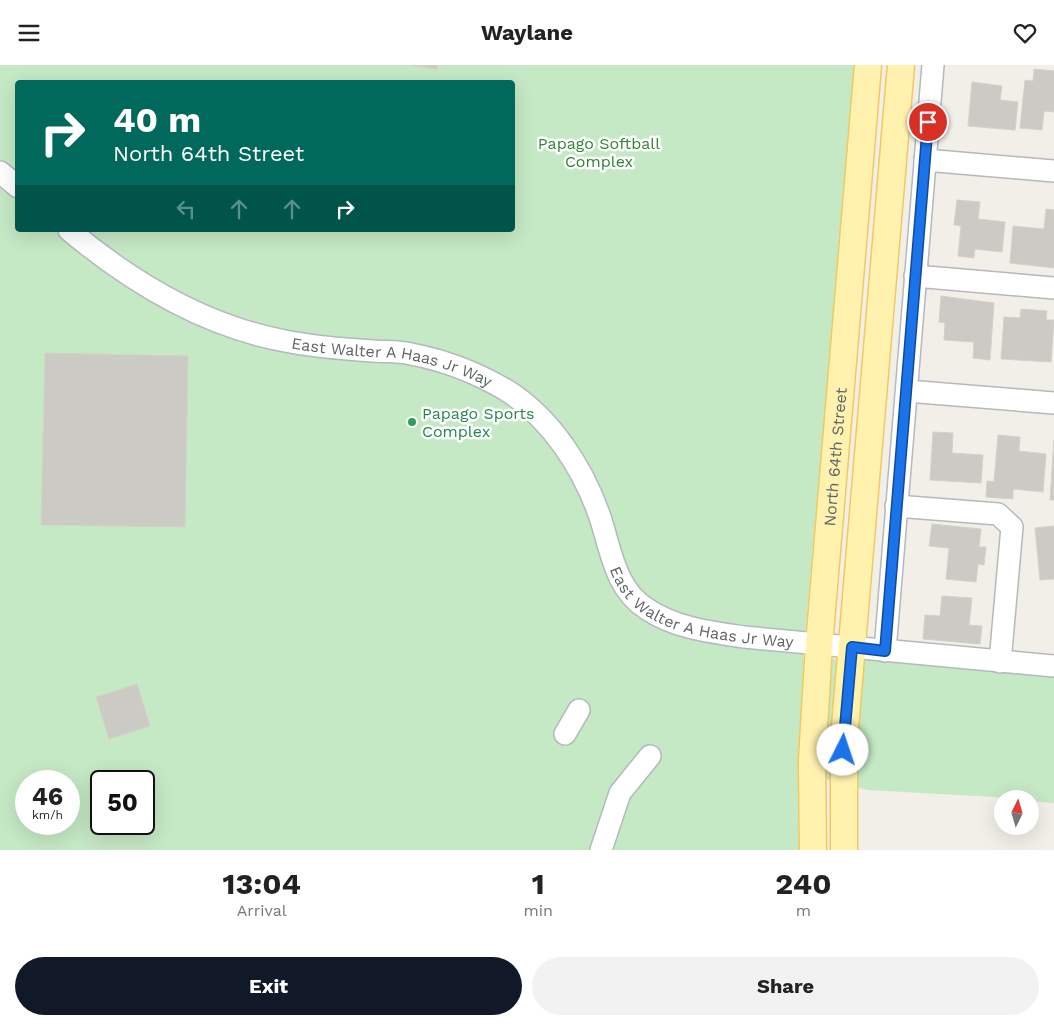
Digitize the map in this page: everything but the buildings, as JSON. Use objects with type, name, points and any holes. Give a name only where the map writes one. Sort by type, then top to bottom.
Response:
[{"type":"main road","name":"North 64th Street","points":[[813,850],[812,760],[819,645],[868,65]]},
{"type":"main road","name":"North 64th Street","points":[[844,850],[843,750],[901,65]]},
{"type":"street","points":[[885,651],[933,65]]},
{"type":"street","points":[[925,160],[1054,171]]},
{"type":"street","points":[[0,172],[15,184]]},
{"type":"street","name":"East Walter A Haas Jr Way","points":[[71,232],[101,257],[161,296],[244,331],[318,347],[411,354],[469,371],[506,391],[537,416],[551,431],[578,468],[599,516],[615,570],[625,587],[646,609],[672,622],[693,629],[744,637],[852,647]]},
{"type":"street","points":[[915,276],[1054,288]]},
{"type":"street","points":[[907,391],[1054,403]]},
{"type":"street","points":[[896,506],[998,514],[1012,527],[1000,661]]},
{"type":"street","points":[[852,647],[1054,666]]},
{"type":"street","points":[[565,735],[579,710]]},
{"type":"street","points":[[601,850],[620,793],[650,756]]},
{"type":"green space","name":"Papago Sports Complex","points":[[0,65],[856,65],[803,658],[889,661],[1054,674],[1054,803],[1039,802],[1039,790],[994,790],[994,797],[868,790],[798,772],[799,850],[0,850]]},
{"type":"place","name":"Papago Sports Complex","points":[[412,422]]},
{"type":"route","points":[[843,750],[852,647],[885,651],[928,122]]},
{"type":"park label","name":"Papago Softball Complex","points":[[599,152]]}]
